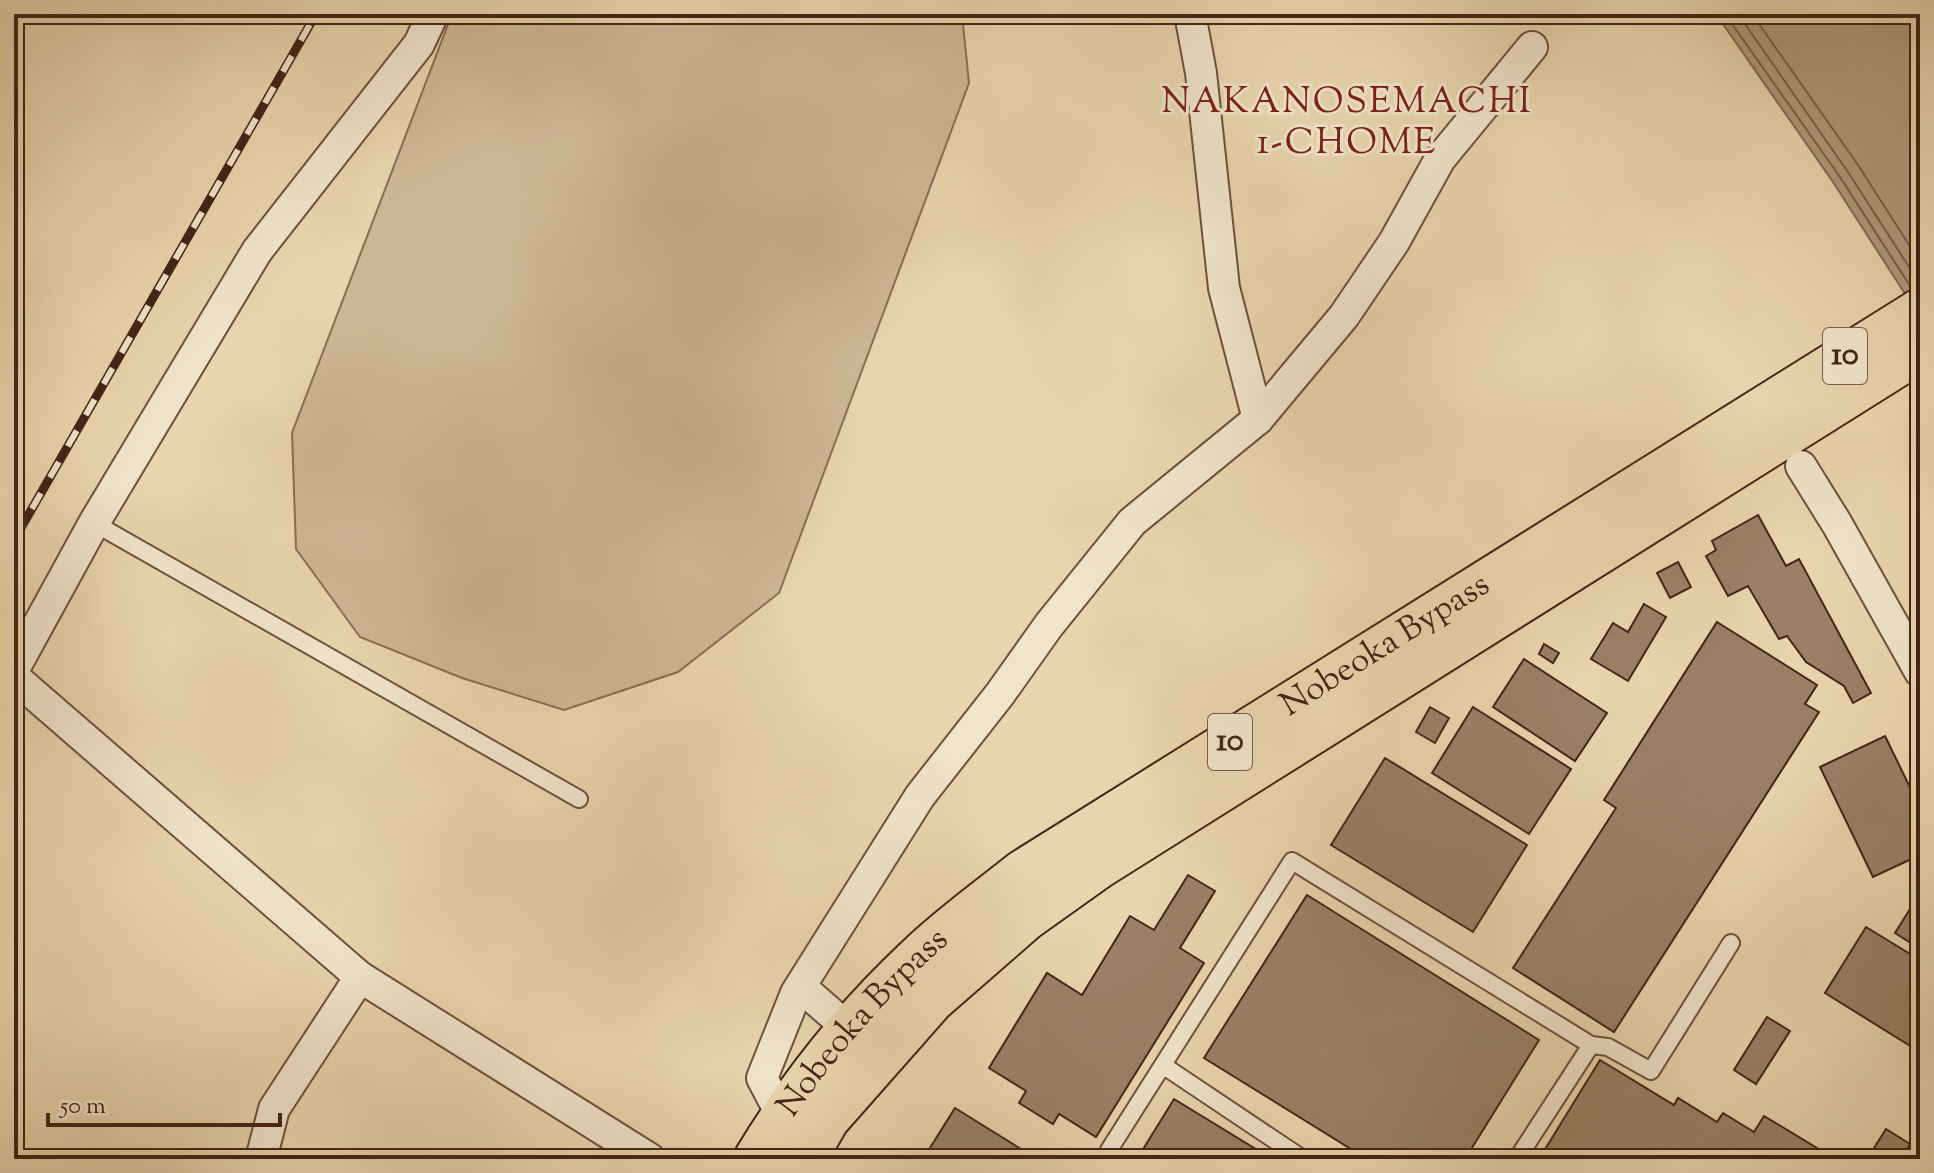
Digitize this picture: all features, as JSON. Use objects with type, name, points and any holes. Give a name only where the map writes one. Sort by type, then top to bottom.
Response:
[{"type":"highway","name":"Nobeoka Bypass","points":[[756,1159],[814,1072],[850,1030],[918,958],[1023,872],[1786,433],[1920,311]]},
{"type":"highway","name":"Nobeoka Bypass","points":[[804,1159],[827,1119],[932,1000],[1026,918],[1099,866],[1920,350]]},
{"type":"street","points":[[14,669],[94,523],[257,251],[419,44],[433,14]]},
{"type":"street","points":[[1190,14],[1201,73],[1224,288],[1258,419]]},
{"type":"street","points":[[782,1116],[762,1078],[796,993],[920,796],[1132,522],[1258,419],[1344,316],[1394,242],[1440,159],[1532,47]]},
{"type":"street","points":[[1786,433],[1920,672]]},
{"type":"street","points":[[14,677],[360,977],[650,1159]]},
{"type":"street","points":[[261,1159],[274,1109],[360,977]]},
{"type":"street","points":[[801,987],[850,1030]]},
{"type":"lane","points":[[94,523],[579,799]]},
{"type":"lane","points":[[1109,1150],[1292,861],[1591,1045],[1608,1047],[1651,1071],[1731,943]]},
{"type":"lane","points":[[1517,1159],[1591,1045]]},
{"type":"lane","points":[[1164,1066],[1303,1159]]},
{"type":"shaded area","points":[[452,14],[962,14],[969,83],[779,593],[678,672],[564,710],[462,678],[360,637],[296,549],[292,433]]},
{"type":"water","points":[[1716,14],[1920,14],[1920,317],[1833,182]]},
{"type":"building","points":[[1758,515],[1786,566],[1799,559],[1871,693],[1853,703],[1844,686],[1806,662],[1787,636],[1779,639],[1748,586],[1728,596],[1706,556],[1716,550],[1712,541]]},
{"type":"building","points":[[1678,562],[1691,587],[1670,598],[1657,573]]},
{"type":"building","points":[[1644,604],[1666,617],[1628,681],[1591,659],[1613,623],[1628,632]]},
{"type":"building","points":[[1717,622],[1817,685],[1805,704],[1819,712],[1614,1032],[1513,968],[1616,808],[1604,800]]},
{"type":"building","points":[[1544,644],[1559,653],[1553,663],[1539,654]]},
{"type":"building","points":[[1524,659],[1607,713],[1575,761],[1493,707]]},
{"type":"building","points":[[1430,707],[1449,718],[1435,743],[1416,732]]},
{"type":"building","points":[[1473,707],[1571,769],[1529,834],[1432,773]]},
{"type":"building","points":[[1885,736],[1920,808],[1920,855],[1873,877],[1820,767]]},
{"type":"building","points":[[1385,758],[1527,845],[1473,932],[1331,845]]},
{"type":"building","points":[[1188,875],[1215,891],[1180,948],[1204,963],[1096,1137],[1059,1114],[1053,1124],[1019,1103],[1026,1091],[989,1068],[1047,973],[1082,995],[1130,916],[1154,930]]},
{"type":"building","points":[[1307,895],[1539,1040],[1465,1159],[1367,1159],[1204,1058]]},
{"type":"building","points":[[1910,909],[1920,915],[1920,949],[1895,933]]},
{"type":"building","points":[[1866,927],[1920,960],[1920,1052],[1825,993]]},
{"type":"building","points":[[1767,1017],[1790,1031],[1756,1084],[1734,1070]]},
{"type":"building","points":[[1600,1060],[1674,1105],[1678,1098],[1717,1122],[1723,1113],[1754,1132],[1764,1116],[1827,1154],[1824,1159],[1539,1159]]},
{"type":"building","points":[[1174,1099],[1272,1159],[1137,1159]]},
{"type":"building","points":[[955,1108],[1037,1159],[923,1159]]},
{"type":"building","points":[[1886,1129],[1910,1144],[1901,1159],[1867,1159]]},
{"type":"railway","points":[[14,540],[316,14]]},
{"type":"district","name":"NAKANOSEMACHI 1-CHOME","points":[[1347,124]]}]
